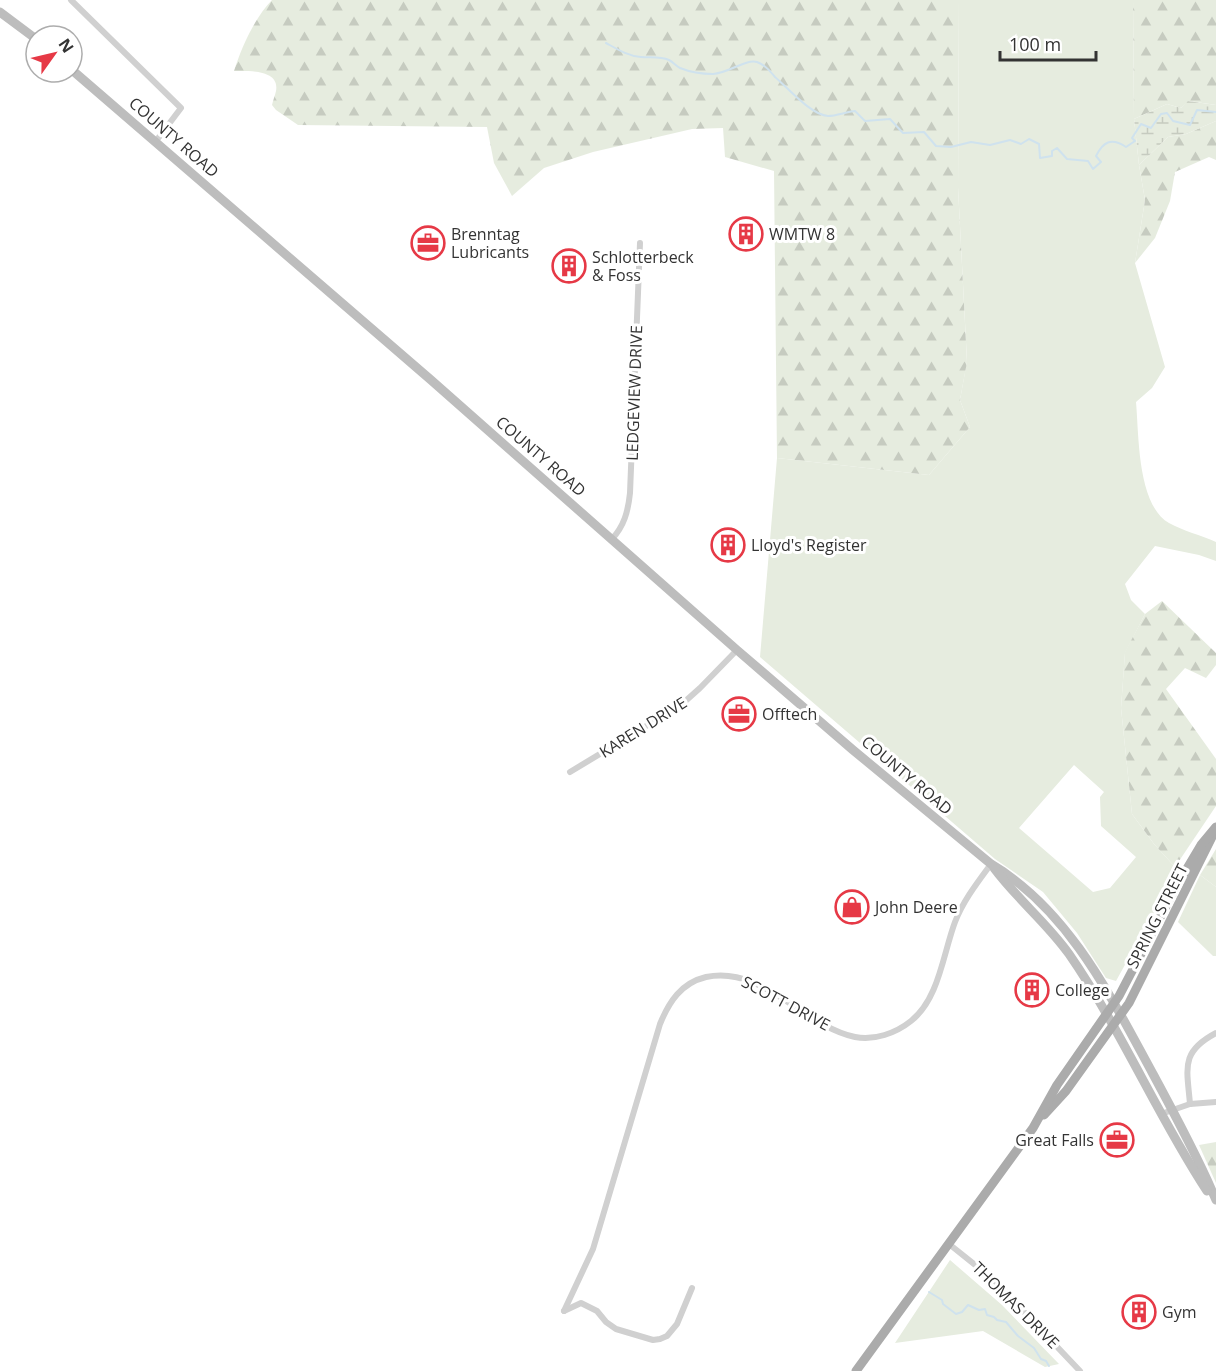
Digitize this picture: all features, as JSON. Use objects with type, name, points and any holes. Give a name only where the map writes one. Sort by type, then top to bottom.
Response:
[{"type":"main road","points":[[0,12],[24,30]]},
{"type":"main road","name":"COUNTY ROAD","points":[[84,79],[853,750],[991,864],[1011,876],[1047,908],[1074,941],[1114,1004],[1172,1110],[1216,1202]]},
{"type":"main road","name":"SPRING STREET","points":[[1033,1128],[1057,1085],[1114,1004],[1176,887],[1201,845],[1216,828]]},
{"type":"main road","name":"SPRING STREET","points":[[856,1371],[1033,1128],[1066,1091],[1129,1004],[1216,828]]},
{"type":"main road","name":"COUNTY ROAD","points":[[991,864],[1005,883],[1042,920],[1069,953],[1113,1026],[1161,1114],[1216,1202]]},
{"type":"street","points":[[71,0],[181,108],[156,141]]},
{"type":"street","name":"LEDGEVIEW DRIVE","points":[[612,539],[620,531],[626,519],[630,494],[640,243]]},
{"type":"street","name":"KAREN DRIVE","points":[[570,772],[681,705],[737,650]]},
{"type":"street","name":"SCOTT DRIVE","points":[[692,1288],[677,1324],[667,1336],[660,1339],[653,1340],[616,1329],[597,1311],[580,1303],[564,1311],[593,1250],[660,1024],[668,1004],[682,988],[696,980],[718,975],[739,977],[766,989],[838,1032],[871,1038],[891,1033],[911,1021],[926,1004],[955,921],[966,899],[991,864]]},
{"type":"street","points":[[1190,1104],[1186,1066],[1192,1051],[1203,1040],[1216,1033]]},
{"type":"street","points":[[1161,1114],[1190,1104],[1216,1102]]},
{"type":"street","name":"THOMAS DRIVE","points":[[950,1244],[994,1280],[1080,1371]]},
{"type":"green space","points":[[272,0],[959,0],[958,187],[967,362],[960,400],[970,427],[929,475],[777,458],[774,171],[725,157],[723,128],[692,129],[593,152],[544,168],[512,196],[494,163],[487,127],[298,125],[272,105],[276,91],[273,79],[262,73],[234,71],[249,33]]},
{"type":"green space","points":[[959,0],[1133,0],[1134,119],[1145,200],[1135,263],[1165,367],[1152,388],[1136,402],[1139,450],[1145,485],[1159,514],[1174,526],[1216,542],[1216,561],[1155,546],[1125,584],[1131,600],[1145,614],[1125,653],[1121,708],[1132,814],[1154,844],[1175,867],[1173,878],[1116,981],[1106,978],[1077,933],[1043,892],[995,859],[760,657],[777,458],[929,475],[970,427],[960,400],[967,361],[958,187]],"holes":[[[1074,765],[1104,792],[1100,797],[1101,826],[1136,857],[1110,888],[1093,892],[1019,828]]]},
{"type":"green space","points":[[1133,0],[1216,0],[1216,105],[1189,101],[1181,108],[1167,104],[1134,119]]},
{"type":"green space","points":[[1188,101],[1216,105],[1216,121],[1186,134],[1168,137],[1139,165],[1134,119],[1167,104],[1181,108]]},
{"type":"green space","points":[[1216,121],[1216,160],[1209,157],[1175,172],[1170,201],[1155,238],[1135,263],[1145,200],[1139,165],[1168,137],[1186,134]]},
{"type":"green space","points":[[1162,601],[1216,653],[1216,665],[1206,678],[1185,668],[1166,689],[1216,759],[1216,806],[1175,867],[1154,844],[1132,814],[1121,708],[1125,652],[1145,614]]},
{"type":"green space","points":[[1216,849],[1216,887],[1200,875]]},
{"type":"green space","points":[[1200,875],[1216,887],[1216,956],[1213,956],[1178,922]]},
{"type":"green space","points":[[1216,1142],[1216,1183],[1199,1145]]},
{"type":"green space","points":[[950,1260],[1002,1305],[1059,1364],[1045,1367],[983,1331],[895,1343]]},
{"type":"waterway","points":[[606,43],[632,55],[666,59],[680,68],[700,73],[719,73],[747,62],[757,62],[767,68],[807,106],[821,114],[831,116],[855,111],[865,121],[890,119],[903,133],[924,132],[936,146],[951,147],[971,142],[990,145],[1010,140],[1021,144],[1029,139],[1039,144],[1040,158],[1052,156],[1052,151],[1057,148],[1067,159],[1088,161],[1093,169],[1101,162],[1096,156],[1105,144],[1116,142],[1126,147],[1135,141],[1132,138],[1141,124],[1151,128],[1161,114],[1167,113],[1173,121],[1190,125],[1197,110],[1216,112]]},
{"type":"waterway","points":[[929,1292],[942,1300],[943,1304],[956,1314],[962,1312],[968,1305],[979,1310],[985,1309],[987,1315],[1006,1322],[1018,1336],[1034,1348],[1049,1366]]},
{"type":"place","name":"WMTW 8","points":[[746,234]]},
{"type":"place","name":"Brenntag Lubricants","points":[[428,243]]},
{"type":"place","name":"Schlotterbeck & Foss","points":[[569,266]]},
{"type":"place","name":"Lloyd's Register","points":[[728,545]]},
{"type":"place","name":"Offtech","points":[[739,714]]},
{"type":"place","name":"John Deere","points":[[852,907]]},
{"type":"place","name":"College","points":[[1032,990]]},
{"type":"place","name":"Great Falls","points":[[1117,1140]]},
{"type":"place","name":"Gym","points":[[1139,1312]]}]
